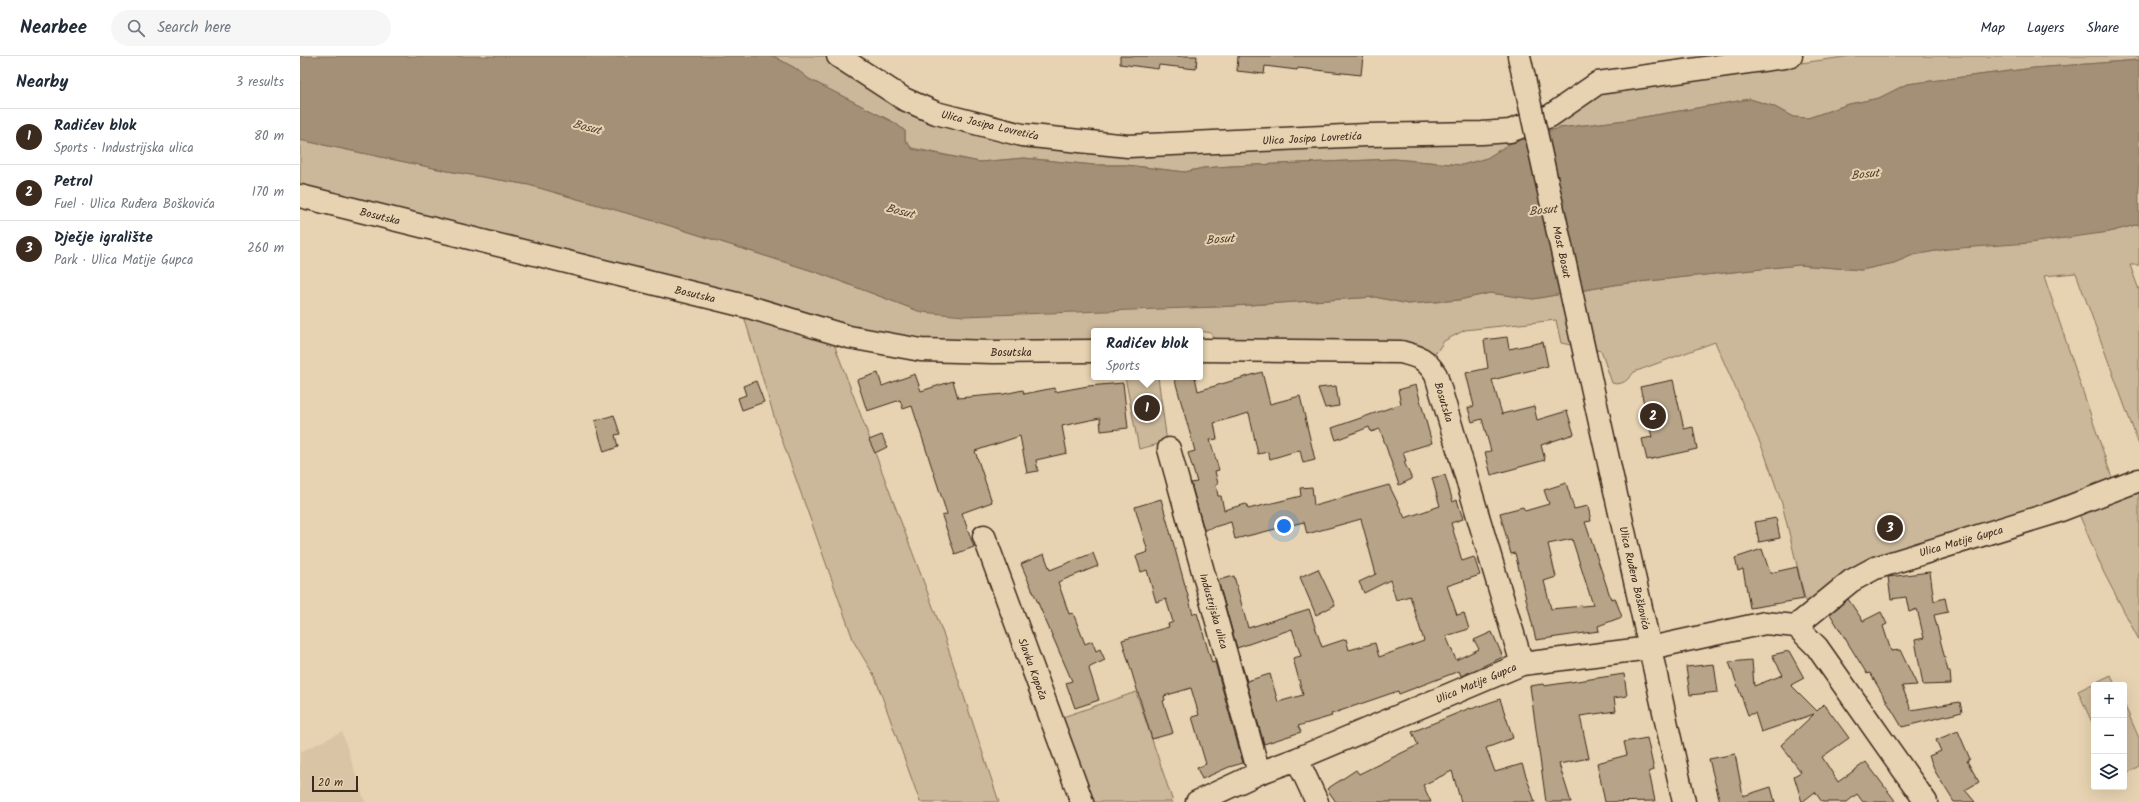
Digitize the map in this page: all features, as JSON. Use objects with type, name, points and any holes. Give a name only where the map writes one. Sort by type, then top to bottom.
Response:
[{"type":"street","name":"Ulica Josipa Lovretića","points":[[838,56],[904,99],[936,113],[1022,135],[1128,146],[1366,135],[1482,133],[1510,130],[1550,116],[1598,83],[1791,56]]},
{"type":"street","name":"Most Bosut","points":[[1519,56],[1585,355]]},
{"type":"street","name":"Bosutska","points":[[300,196],[749,307],[849,337],[920,350],[993,352],[1091,351]]},
{"type":"street","name":"Bosutska","points":[[1203,350],[1401,352],[1420,357],[1428,362],[1436,375],[1522,664]]},
{"type":"street","name":"Ulica Ruđera Boškovića","points":[[1585,355],[1684,802]]},
{"type":"street","name":"Industrijska ulica","points":[[1168,449],[1258,773]]},
{"type":"street","name":"Ulica Matije Gupca","points":[[1196,802],[1258,773],[1297,759],[1522,664],[1650,648],[1765,623],[1796,626],[1851,581],[1875,568],[2053,513],[2139,480]]},
{"type":"street","name":"Slavka Kopača","points":[[984,536],[1082,802]]},
{"type":"street","points":[[1796,626],[1817,646],[1926,802]]},
{"type":"street","points":[[1297,759],[1317,802]]},
{"type":"shaded area","points":[[773,56],[828,56],[1012,138],[1453,139],[1595,91],[1852,56],[2139,56],[2139,60],[2034,68],[1907,84],[1879,98],[1849,104],[1808,118],[1793,117],[1773,106],[1750,99],[1626,120],[1560,128],[1514,141],[1487,158],[1462,165],[1394,159],[1231,166],[1203,168],[1185,172],[1126,165],[1094,165],[1024,158],[980,162],[912,148],[905,140],[905,131],[895,123],[809,79],[795,68]]},
{"type":"shaded area","points":[[300,140],[448,171],[529,185],[661,223],[816,272],[921,312],[1217,307],[1375,297],[1408,304],[1459,300],[1490,293],[1533,299],[1620,284],[1799,265],[1861,270],[1894,263],[1913,255],[1947,249],[2109,232],[2139,224],[2139,265],[2130,265],[2139,290],[2139,445],[2076,273],[2044,276],[2114,484],[1922,547],[1808,611],[1782,504],[1764,452],[1715,342],[1634,372],[1624,382],[1619,384],[1612,383],[1601,351],[1561,343],[1556,320],[1465,330],[1444,341],[1436,353],[1402,345],[1216,344],[1211,333],[1203,332],[1203,328],[1091,328],[1091,343],[921,343],[300,192]]},
{"type":"shaded area","points":[[743,313],[834,344],[944,636],[999,802],[920,802],[875,677],[854,642],[776,423]]},
{"type":"shaded area","points":[[1126,380],[1158,380],[1167,442],[1139,449]]},
{"type":"shaded area","points":[[2139,484],[2139,640],[2104,573],[2076,507]]},
{"type":"shaded area","points":[[2111,675],[2114,682],[2097,682]]},
{"type":"shaded area","points":[[2091,685],[2091,720],[2078,691]]},
{"type":"shaded area","points":[[1136,692],[1173,802],[1088,802],[1057,719]]},
{"type":"shaded area","points":[[2127,711],[2139,738],[2139,766],[2127,773]]},
{"type":"shaded area","points":[[342,732],[365,802],[300,802],[300,752]]},
{"type":"water","name":"Bosut","points":[[300,56],[773,56],[795,68],[809,79],[895,123],[905,131],[905,140],[912,149],[980,162],[1024,158],[1094,165],[1126,165],[1185,172],[1203,168],[1231,166],[1394,159],[1462,165],[1487,158],[1514,141],[1560,128],[1626,120],[1750,99],[1773,106],[1793,117],[1808,118],[1849,104],[1879,98],[1907,84],[2034,68],[2139,60],[2139,224],[2109,232],[2030,243],[1947,249],[1913,255],[1894,263],[1861,270],[1799,265],[1620,284],[1533,299],[1490,293],[1459,300],[1408,304],[1375,297],[1217,307],[964,316],[921,312],[816,272],[661,223],[529,185],[448,171],[300,140]]},
{"type":"building","points":[[1120,56],[1197,56],[1196,69],[1159,65],[1158,69],[1120,64]]},
{"type":"building","points":[[1238,56],[1363,56],[1361,75],[1265,66],[1264,74],[1237,71]]},
{"type":"building","points":[[1507,337],[1509,349],[1543,342],[1548,366],[1492,380],[1502,414],[1534,406],[1537,420],[1567,411],[1574,434],[1541,445],[1545,460],[1491,475],[1485,452],[1491,451],[1482,419],[1472,422],[1468,408],[1474,406],[1466,373],[1488,368],[1484,340]]},
{"type":"building","points":[[1262,372],[1270,404],[1300,396],[1315,460],[1303,463],[1300,450],[1270,459],[1268,452],[1258,454],[1249,413],[1214,423],[1217,439],[1210,440],[1219,470],[1215,471],[1218,484],[1216,485],[1218,496],[1221,496],[1224,510],[1246,504],[1248,509],[1301,496],[1300,488],[1312,487],[1314,506],[1389,485],[1405,518],[1440,506],[1432,478],[1445,475],[1453,502],[1457,500],[1463,519],[1451,523],[1462,561],[1474,557],[1480,575],[1447,586],[1457,615],[1464,613],[1469,629],[1446,636],[1456,660],[1479,649],[1474,640],[1492,632],[1503,657],[1461,676],[1459,671],[1399,694],[1398,691],[1331,714],[1332,716],[1298,726],[1301,732],[1264,744],[1239,656],[1247,681],[1270,674],[1278,702],[1303,695],[1293,658],[1301,656],[1292,629],[1237,648],[1218,580],[1234,576],[1248,628],[1309,609],[1322,647],[1346,639],[1349,650],[1375,643],[1379,657],[1424,641],[1410,596],[1396,600],[1390,580],[1364,593],[1359,582],[1376,574],[1361,519],[1307,534],[1304,522],[1235,539],[1231,522],[1204,530],[1191,483],[1197,482],[1188,453],[1195,451],[1175,380],[1196,380],[1198,391]]},
{"type":"building","points":[[878,373],[882,386],[915,374],[921,391],[953,381],[958,398],[1004,394],[1023,390],[1024,394],[1054,388],[1055,392],[1088,386],[1123,383],[1128,428],[1101,431],[1100,418],[1062,426],[1067,453],[1036,460],[1038,471],[1027,473],[1020,436],[975,451],[992,502],[962,513],[974,547],[955,554],[942,516],[947,514],[912,406],[903,409],[900,400],[867,411],[857,380]]},
{"type":"building","points":[[1673,380],[1684,429],[1693,427],[1697,449],[1647,460],[1642,439],[1652,437],[1640,387]]},
{"type":"building","points":[[756,381],[764,402],[742,410],[738,398],[746,395],[743,386]]},
{"type":"building","points":[[1416,385],[1432,443],[1403,452],[1406,461],[1404,462],[1412,479],[1399,485],[1380,429],[1371,432],[1369,427],[1336,440],[1332,428],[1401,404],[1398,390]]},
{"type":"building","points":[[1336,386],[1339,406],[1325,408],[1318,388]]},
{"type":"building","points":[[614,415],[620,434],[615,435],[618,447],[604,452],[595,421]]},
{"type":"building","points":[[882,435],[887,447],[875,453],[869,440]]},
{"type":"building","points":[[1566,483],[1574,509],[1588,506],[1591,521],[1585,522],[1611,599],[1615,598],[1622,617],[1598,626],[1599,631],[1536,640],[1515,553],[1511,554],[1500,513],[1523,507],[1525,511],[1549,504],[1544,490]],"holes":[[[1572,539],[1593,605],[1551,609],[1544,581],[1556,577],[1548,544]]]},
{"type":"building","points":[[1161,499],[1193,614],[1197,613],[1212,663],[1215,662],[1243,763],[1229,767],[1202,779],[1197,768],[1206,764],[1192,717],[1199,715],[1191,688],[1164,696],[1165,700],[1163,701],[1173,733],[1152,739],[1122,640],[1169,627],[1168,624],[1173,622],[1166,599],[1156,602],[1147,570],[1141,572],[1136,556],[1148,552],[1135,507]]},
{"type":"building","points":[[1776,518],[1780,538],[1759,542],[1755,522]]},
{"type":"building","points":[[1762,549],[1770,573],[1797,567],[1804,599],[1750,608],[1743,569],[1738,571],[1735,558]]},
{"type":"building","points":[[1093,553],[1098,566],[1058,582],[1069,614],[1073,613],[1085,644],[1092,641],[1096,651],[1100,649],[1105,660],[1090,667],[1089,669],[1099,700],[1075,708],[1066,683],[1072,681],[1021,564],[1044,554],[1050,570]]},
{"type":"building","points":[[1318,569],[1335,605],[1316,615],[1300,577]]},
{"type":"building","points":[[1930,572],[1934,601],[1945,598],[1948,612],[1934,615],[1948,671],[1950,671],[1951,684],[1923,685],[1915,640],[1924,638],[1917,609],[1909,612],[1906,597],[1891,599],[1888,577]]},
{"type":"building","points":[[1848,599],[1863,621],[1881,612],[1887,624],[1883,626],[1891,651],[1900,650],[1917,685],[1902,686],[1911,710],[1960,702],[1962,712],[1902,727],[1870,673],[1867,674],[1830,614]]},
{"type":"building","points":[[1789,651],[1804,678],[1791,685],[1817,711],[1824,704],[1849,738],[1822,757],[1838,782],[1866,762],[1896,802],[1863,802],[1857,794],[1847,802],[1822,802],[1815,792],[1802,802],[1794,776],[1801,772],[1781,745],[1814,714],[1761,732],[1755,713],[1748,715],[1729,662],[1752,660],[1754,686],[1783,675],[1772,655]]},
{"type":"building","points":[[1714,664],[1718,692],[1690,695],[1686,667]]},
{"type":"building","points":[[1624,674],[1627,696],[1614,698],[1616,711],[1580,716],[1589,758],[1559,764],[1571,802],[1546,802],[1530,686],[1543,684],[1544,686]]},
{"type":"building","points":[[1500,699],[1513,738],[1486,748],[1495,772],[1522,764],[1535,802],[1461,802],[1452,771],[1423,785],[1431,802],[1336,802],[1327,789],[1356,770],[1359,774],[1418,745],[1412,732],[1470,708],[1471,709]]},
{"type":"building","points":[[1958,731],[1970,759],[1967,761],[1979,782],[1965,790],[1975,802],[1954,802],[1936,773],[1929,756],[1941,751],[1936,740]]},
{"type":"building","points":[[1647,738],[1654,770],[1649,772],[1655,801],[1605,802],[1597,763],[1627,755],[1624,742]]},
{"type":"building","points":[[1735,754],[1743,796],[1771,787],[1775,802],[1720,802],[1709,759]]},
{"type":"place","name":"Radićev blok","points":[[1147,408]]},
{"type":"place","name":"Petrol","points":[[1653,416]]},
{"type":"place","name":"Dječje igralište","points":[[1890,528]]}]
